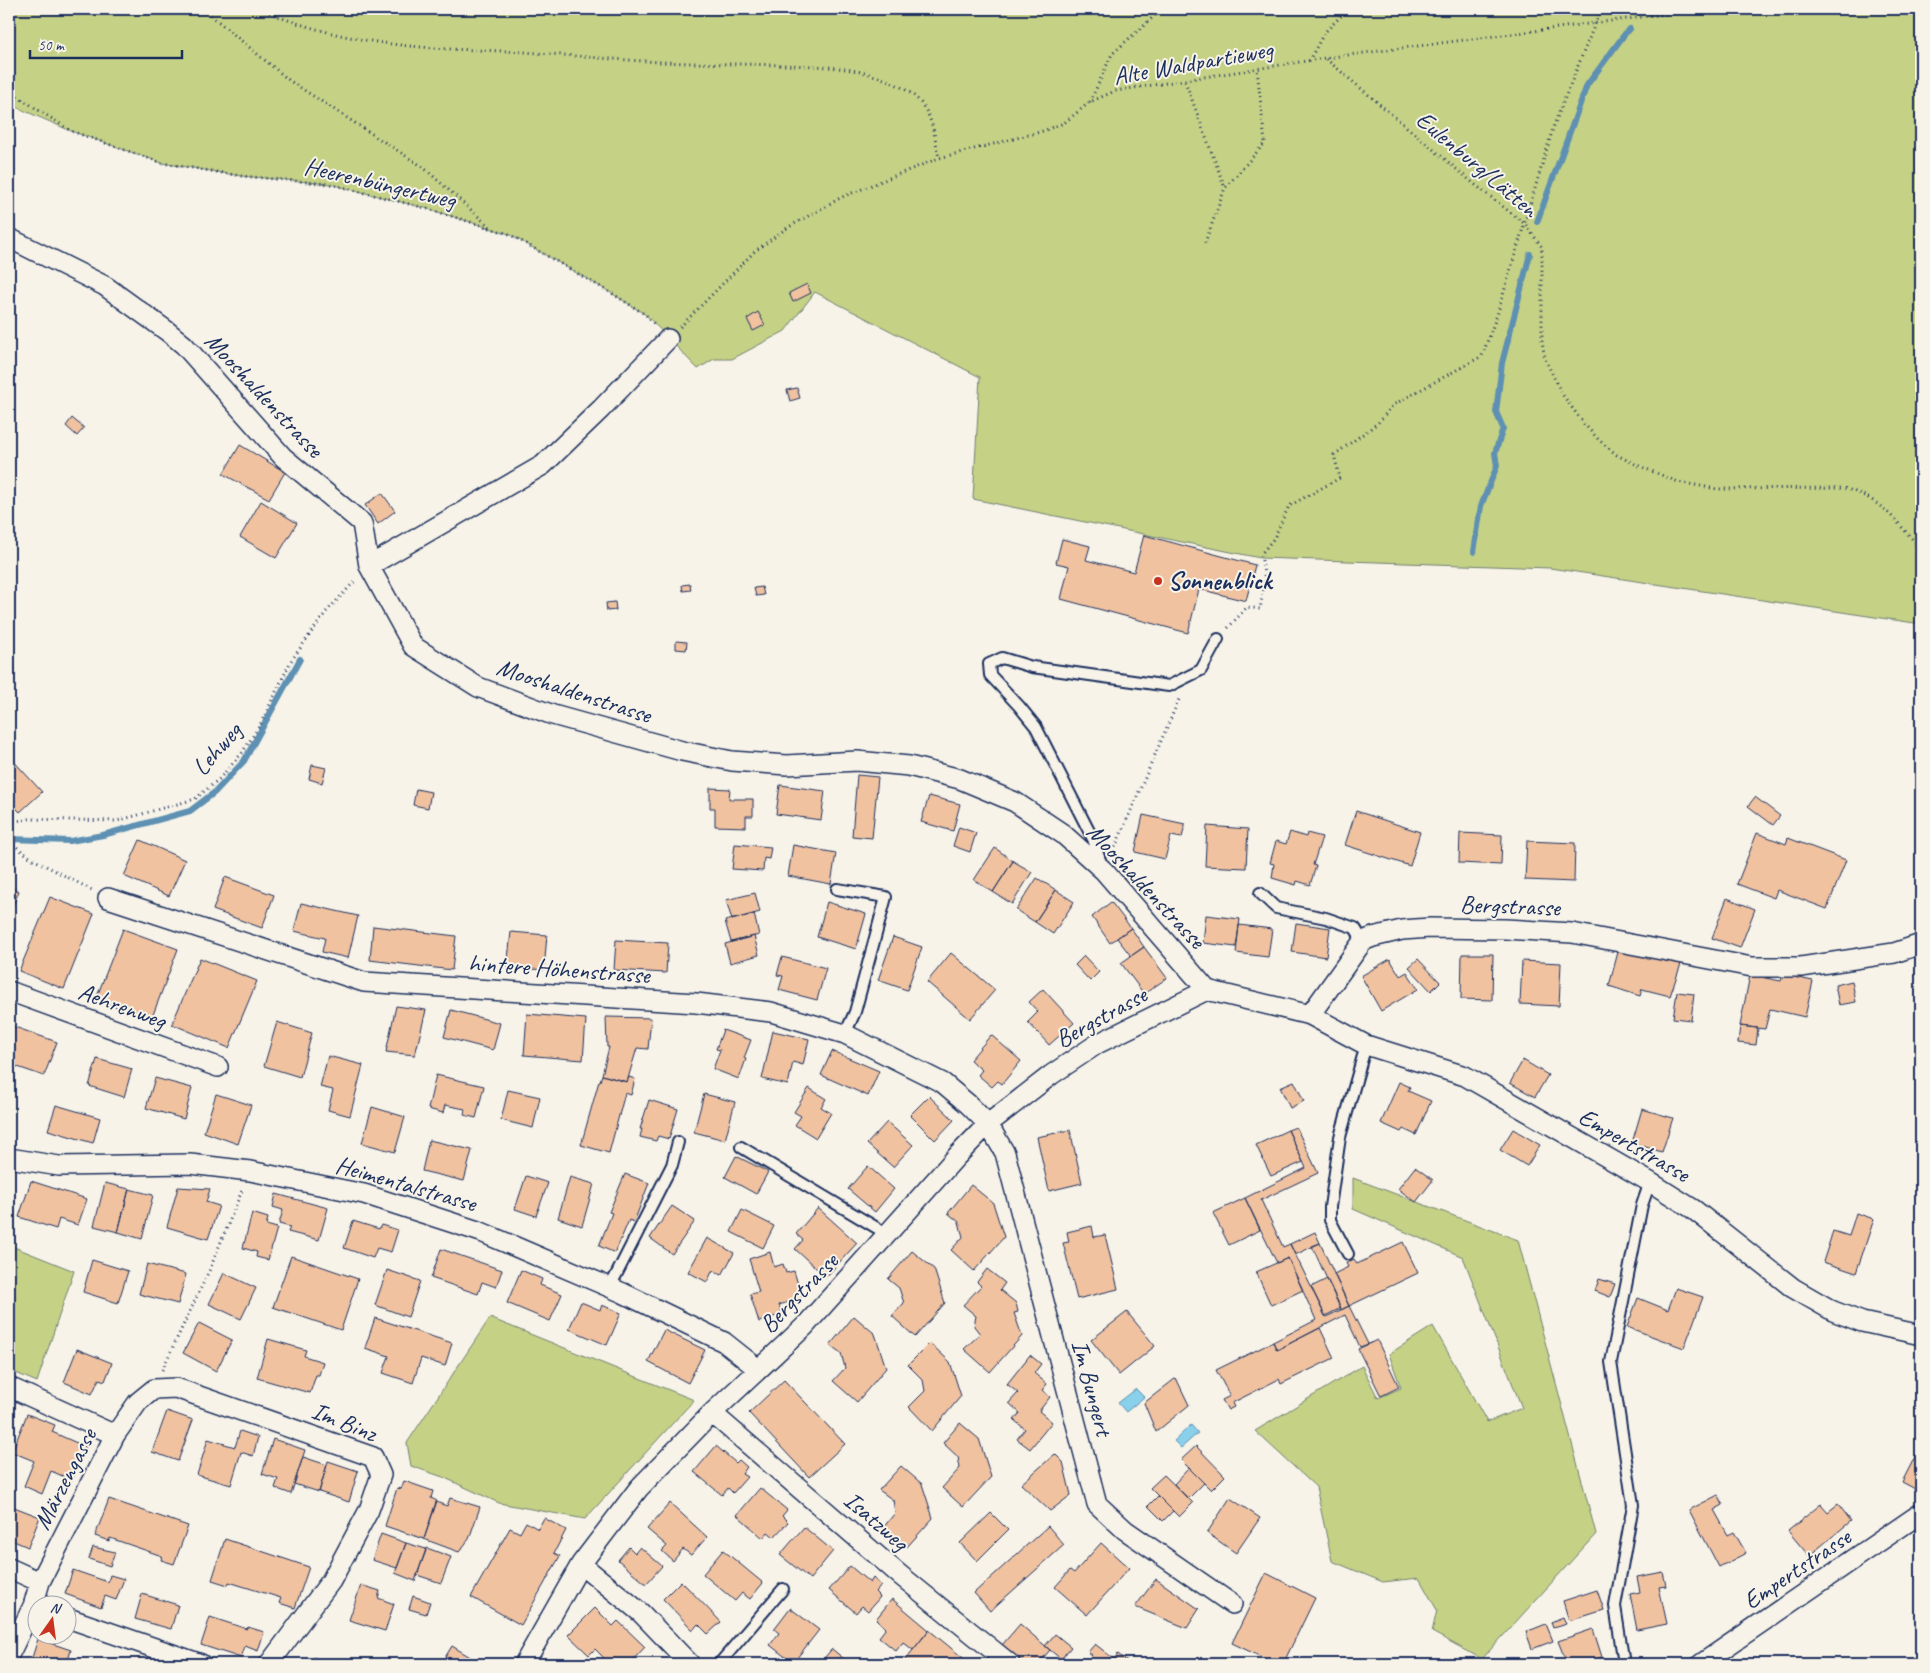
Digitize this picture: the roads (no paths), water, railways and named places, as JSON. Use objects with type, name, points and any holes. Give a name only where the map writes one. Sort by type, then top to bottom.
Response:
[{"type":"street","name":"Mooshaldenstrasse","points":[[9,238],[105,286],[184,345],[283,458],[362,523],[369,566],[413,646],[478,687],[553,715],[682,751],[732,761],[787,765],[857,761],[909,766],[960,779],[1014,802],[1063,834],[1104,871],[1207,990]]},
{"type":"street","points":[[369,566],[543,465],[601,409],[668,339]]},
{"type":"street","name":"hintere Höhenstrasse","points":[[108,898],[364,982],[696,1003],[771,1012],[845,1034],[943,1084],[968,1104],[988,1124]]},
{"type":"street","name":"Bergstrasse","points":[[1363,942],[1373,937],[1402,930],[1430,928],[1505,929],[1572,933],[1752,967],[1800,967],[1894,953],[1921,944]]},
{"type":"street","points":[[1207,990],[1310,1015],[1363,942]]},
{"type":"street","name":"Bergstrasse","points":[[524,1664],[581,1564],[640,1488],[712,1413],[805,1326],[956,1156],[988,1124],[1051,1075],[1097,1044],[1207,990]]},
{"type":"street","name":"Aehrenweg","points":[[9,991],[218,1067]]},
{"type":"street","name":"Empertstrasse","points":[[1310,1015],[1366,1045],[1465,1076],[1650,1182],[1693,1209],[1794,1288],[1833,1311],[1862,1322],[1921,1335]]},
{"type":"street","name":"Im Bungert","points":[[988,1124],[1005,1153],[1097,1504],[1125,1530],[1232,1604]]},
{"type":"street","name":"Heimentalstrasse","points":[[9,1158],[59,1166],[190,1164],[250,1171],[364,1194],[481,1232],[610,1287],[724,1342],[758,1369]]},
{"type":"street","points":[[9,1387],[115,1435]]},
{"type":"street","name":"Im Binz","points":[[154,1389],[176,1388],[373,1456],[381,1475],[369,1510],[331,1580],[269,1664]]},
{"type":"street","name":"Märzengasse","points":[[37,1596],[40,1582],[115,1435],[138,1402],[154,1389]]},
{"type":"street","name":"Isatzweg","points":[[712,1413],[900,1575],[1010,1664]]},
{"type":"street","name":"Empertstrasse","points":[[1701,1664],[1921,1514]]},
{"type":"street","points":[[581,1564],[641,1614],[690,1664]]},
{"type":"street","points":[[9,1568],[40,1582]]},
{"type":"street","name":"Märzengasse","points":[[9,1655],[28,1620]]},
{"type":"street","points":[[78,1621],[201,1664]]},
{"type":"lane","points":[[1104,871],[1093,839],[1036,727],[1020,706],[990,675],[989,664],[1002,658],[1032,667],[1170,686],[1201,670],[1218,639]]},
{"type":"lane","points":[[837,889],[886,897],[855,1012],[845,1034]]},
{"type":"lane","points":[[1260,893],[1276,908],[1326,918],[1355,928],[1363,942]]},
{"type":"lane","points":[[1348,1254],[1330,1220],[1330,1207],[1340,1137],[1366,1045]]},
{"type":"lane","points":[[610,1287],[668,1173],[678,1142]]},
{"type":"lane","points":[[741,1148],[887,1234]]},
{"type":"lane","points":[[1624,1664],[1615,1606],[1632,1505],[1611,1362],[1642,1205],[1650,1182]]},
{"type":"lane","points":[[719,1664],[783,1589]]},
{"type":"water","points":[[1136,1389],[1144,1397],[1126,1412],[1118,1403]]},
{"type":"water","points":[[1191,1425],[1198,1433],[1181,1448],[1174,1441]]},
{"type":"waterway","points":[[1537,222],[1587,85],[1630,29]]},
{"type":"waterway","points":[[1474,552],[1481,506],[1497,466],[1495,453],[1503,428],[1496,412],[1502,363],[1530,254]]},
{"type":"waterway","points":[[9,839],[70,841],[103,835],[190,811],[215,792],[244,761],[300,659]]},
{"type":"place","name":"Sonnenblick","points":[[1158,581]]}]
